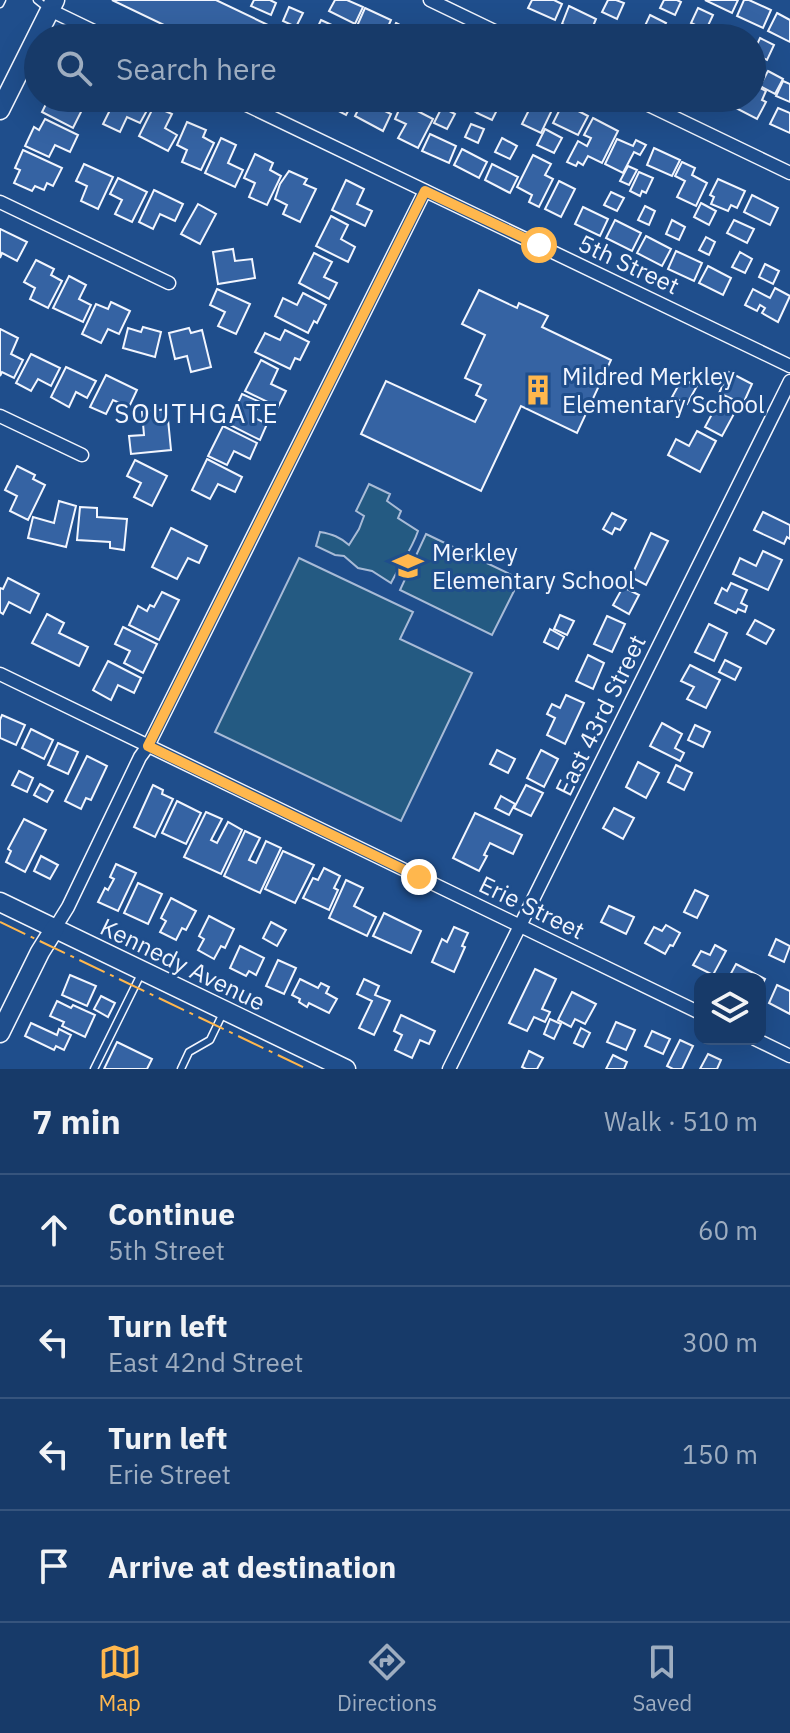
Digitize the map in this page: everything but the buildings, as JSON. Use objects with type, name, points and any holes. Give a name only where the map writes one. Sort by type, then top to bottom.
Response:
[{"type":"street","points":[[430,0],[480,24]]},
{"type":"street","points":[[38,24],[47,3],[84,24]]},
{"type":"street","points":[[0,110],[24,55]]},
{"type":"street","name":"5th Street","points":[[261,112],[790,366]]},
{"type":"street","points":[[663,112],[790,173]]},
{"type":"street","points":[[0,1033],[40,952],[68,907],[140,757],[425,191]]},
{"type":"street","points":[[0,202],[169,283]]},
{"type":"street","name":"East 43rd Street","points":[[449,1069],[790,381]]},
{"type":"street","points":[[0,416],[82,455]]},
{"type":"street","name":"Erie Street","points":[[0,674],[694,1010]]},
{"type":"street","name":"Kennedy Avenue","points":[[0,902],[346,1069]]},
{"type":"street","points":[[766,1044],[790,1056]]},
{"type":"lane","points":[[94,1069],[143,971]]},
{"type":"lane","points":[[181,1069],[189,1052],[210,1040],[224,1010]]},
{"type":"shaded area","points":[[369,484],[390,494],[387,501],[401,511],[398,518],[418,531],[391,583],[372,571],[358,568],[344,556],[316,546],[320,532],[336,536],[349,545],[364,516],[356,511]]},
{"type":"shaded area","points":[[426,534],[520,579],[492,635],[400,590]]},
{"type":"shaded area","points":[[299,558],[413,612],[400,639],[472,673],[401,821],[215,732]]},
{"type":"power","points":[[0,922],[307,1069]]},
{"type":"place","name":"Mildred Merkley Elementary School","points":[[538,390]]},
{"type":"place","name":"Merkley Elementary School","points":[[408,566]]},
{"type":"district","name":"SOUTHGATE","points":[[197,413]]},
{"type":"route","points":[[419,877],[148,746],[425,191],[539,245]]}]
